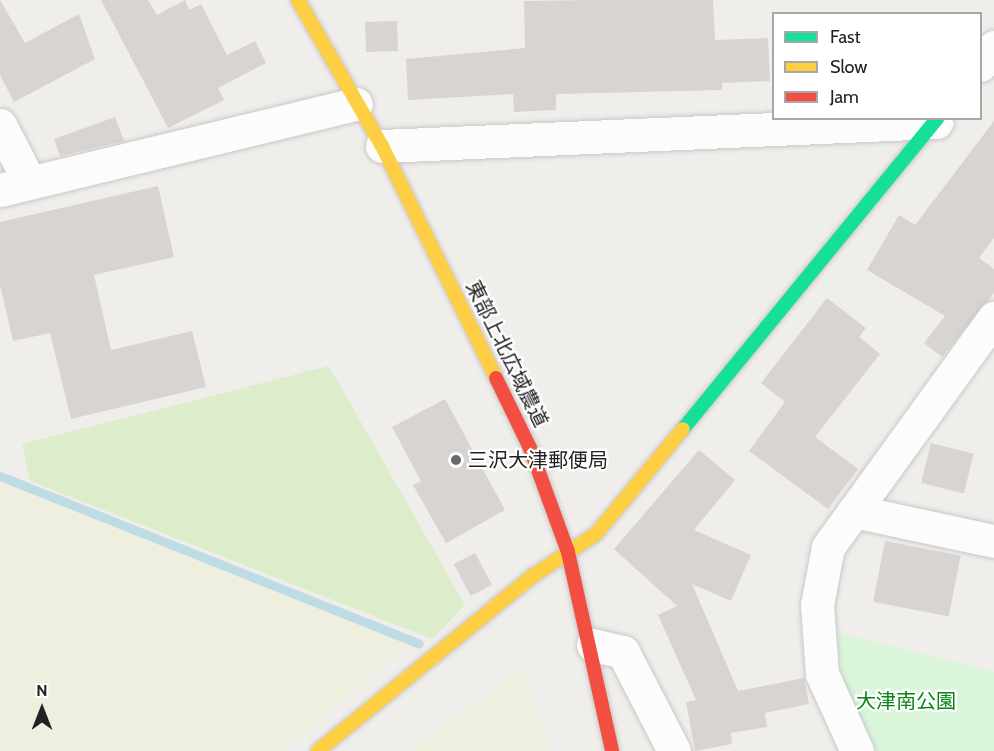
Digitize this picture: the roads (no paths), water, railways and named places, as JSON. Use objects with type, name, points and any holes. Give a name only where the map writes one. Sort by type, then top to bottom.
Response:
[{"type":"street","name":"東部上北広域農道","points":[[298,0],[382,146],[531,448],[568,552],[592,645],[612,751]]},
{"type":"street","points":[[982,64],[994,47]]},
{"type":"street","points":[[0,125],[15,186],[356,104]]},
{"type":"street","points":[[382,146],[937,120]]},
{"type":"street","points":[[318,751],[568,552],[596,534],[937,120]]},
{"type":"street","points":[[857,751],[822,674],[817,604],[828,547],[994,318]]},
{"type":"street","points":[[854,511],[994,541]]},
{"type":"street","points":[[592,645],[623,652],[674,751]]},
{"type":"waterway","points":[[0,476],[419,644]]},
{"type":"place","name":"三沢大津郵便局","points":[[456,460]]},
{"type":"park label","name":"大津南公園","points":[[906,701]]}]
